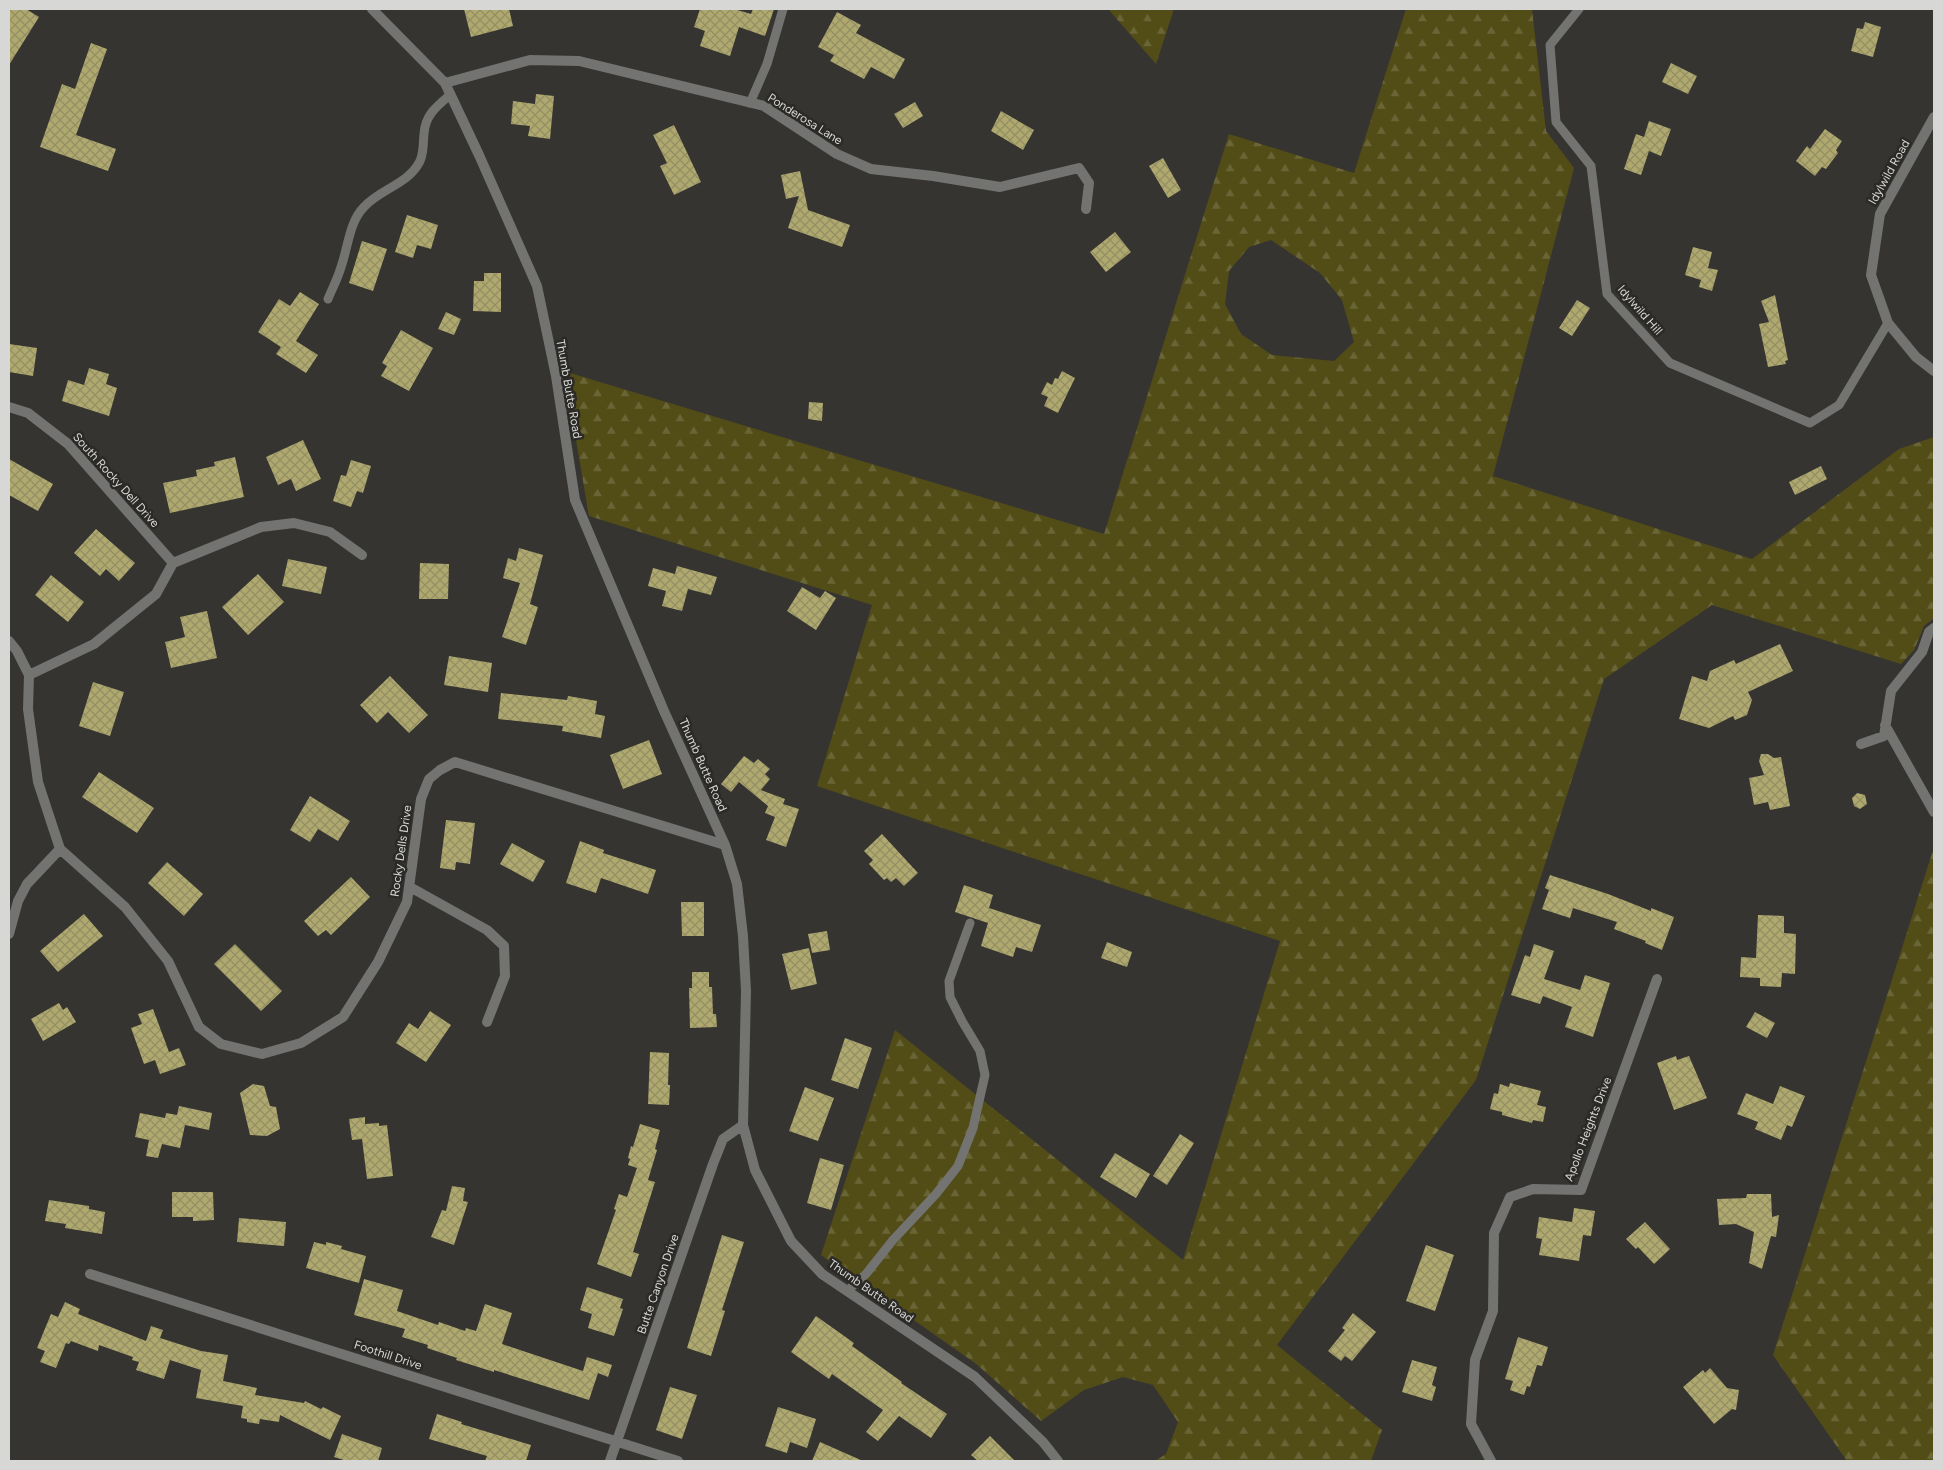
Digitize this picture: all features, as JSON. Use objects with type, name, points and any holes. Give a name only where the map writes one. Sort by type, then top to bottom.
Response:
[{"type":"street","name":"Thumb Butte Road","points":[[372,9],[445,83],[479,155],[536,286],[556,376],[575,500],[664,711],[725,844],[737,884],[743,936],[746,990],[743,1125],[755,1170],[791,1241],[822,1274],[975,1377],[1042,1442],[1058,1461]]},
{"type":"street","name":"Ponderosa Lane","points":[[445,83],[530,60],[579,61],[764,106],[837,154],[871,170],[933,176],[1000,187],[1079,168],[1088,183],[1086,209]]},
{"type":"street","name":"Idylwild Road","points":[[1934,117],[1880,214],[1871,275],[1888,322],[1916,357],[1934,371]]},
{"type":"street","name":"South Rocky Dell Drive","points":[[9,407],[28,413],[68,444],[173,562]]},
{"type":"street","points":[[28,675],[94,644],[156,594],[173,562],[261,527],[294,523],[330,532],[362,555]]},
{"type":"street","points":[[1861,744],[1884,736],[1891,691],[1922,652],[1929,632],[1934,628]]},
{"type":"street","points":[[9,641],[17,651],[28,675],[28,709],[38,782],[60,849],[27,884],[18,901],[9,934]]},
{"type":"street","points":[[1885,726],[1934,812]]},
{"type":"street","name":"Rocky Dells Drive","points":[[60,849],[125,907],[168,961],[199,1027],[221,1044],[262,1054],[301,1043],[343,1017],[378,962],[407,902],[421,799],[429,779],[456,762],[725,844]]},
{"type":"street","points":[[410,887],[487,930],[504,946],[505,976],[487,1022]]},
{"type":"street","name":"Apollo Heights Drive","points":[[1490,1461],[1471,1424],[1475,1360],[1493,1311],[1494,1233],[1510,1197],[1533,1189],[1581,1190],[1657,979]]},
{"type":"street","name":"Butte Canyon Drive","points":[[610,1461],[723,1139],[743,1125]]},
{"type":"street","name":"Foothill Drive","points":[[90,1274],[678,1461]]},
{"type":"lane","points":[[750,103],[767,64],[783,9]]},
{"type":"lane","name":"Idylwild Hill","points":[[1579,9],[1550,45],[1556,122],[1591,166],[1607,294],[1670,363],[1810,424],[1839,405],[1888,322]]},
{"type":"lane","points":[[328,299],[341,268],[356,218],[365,206],[412,172],[420,161],[427,119],[432,110],[450,94]]},
{"type":"lane","points":[[847,1290],[866,1274],[958,1166],[973,1128],[985,1075],[980,1051],[950,997],[949,981],[970,923]]},
{"type":"green space","points":[[1108,9],[1174,9],[1156,64]]},
{"type":"green space","points":[[1406,9],[1532,9],[1546,131],[1574,168],[1493,476],[1752,559],[1899,449],[1934,437],[1934,618],[1924,626],[1914,650],[1901,664],[1712,605],[1604,679],[1476,1080],[1277,1345],[1382,1430],[1371,1461],[1155,1461],[1166,1454],[1178,1422],[1153,1385],[1123,1377],[1084,1390],[1041,1421],[975,1363],[821,1255],[895,1030],[1183,1260],[1280,941],[817,786],[872,605],[589,516],[576,440],[570,373],[1104,534],[1229,134],[1354,173]],"holes":[[[1271,240],[1320,273],[1342,300],[1354,342],[1334,361],[1272,355],[1241,334],[1225,304],[1229,271],[1249,247]]]},
{"type":"green space","points":[[1934,847],[1934,1191],[1932,1199],[1934,1200],[1934,1461],[1847,1461],[1773,1355]]},
{"type":"building","points":[[9,9],[26,9],[39,17],[9,65]]},
{"type":"building","points":[[464,9],[509,9],[513,26],[471,37]]},
{"type":"building","points":[[700,9],[734,9],[751,14],[753,9],[774,9],[765,36],[739,27],[730,56],[700,46],[705,31],[694,27]]},
{"type":"building","points":[[837,12],[861,25],[856,33],[905,59],[894,79],[871,67],[864,79],[830,61],[834,55],[818,47]]},
{"type":"building","points":[[1865,22],[1881,27],[1873,57],[1851,51],[1857,28],[1863,29]]},
{"type":"building","points":[[91,43],[107,49],[76,135],[116,149],[108,171],[40,147],[62,84],[75,89]]},
{"type":"building","points":[[1671,63],[1697,76],[1688,94],[1662,82]]},
{"type":"building","points":[[536,94],[554,96],[550,139],[528,136],[530,126],[511,124],[513,101],[535,104]]},
{"type":"building","points":[[915,102],[923,116],[903,128],[894,114]]},
{"type":"building","points":[[1001,111],[1034,130],[1023,150],[991,131]]},
{"type":"building","points":[[1649,121],[1671,129],[1661,156],[1649,151],[1641,175],[1624,169],[1636,134],[1644,137]]},
{"type":"building","points":[[674,125],[701,182],[674,195],[660,166],[667,163],[653,135]]},
{"type":"building","points":[[1825,129],[1842,141],[1836,150],[1838,153],[1826,169],[1822,167],[1815,176],[1796,161],[1807,146],[1810,149]]},
{"type":"building","points":[[1163,158],[1181,190],[1168,198],[1149,166]]},
{"type":"building","points":[[800,171],[808,210],[850,225],[842,247],[788,228],[799,196],[786,199],[781,175]]},
{"type":"building","points":[[407,215],[438,225],[431,249],[417,245],[413,258],[395,252]]},
{"type":"building","points":[[1115,232],[1131,252],[1106,272],[1090,252]]},
{"type":"building","points":[[362,241],[387,249],[373,291],[349,283]]},
{"type":"building","points":[[1693,247],[1712,252],[1708,268],[1718,270],[1712,291],[1699,287],[1701,280],[1685,275]]},
{"type":"building","points":[[484,273],[501,273],[501,312],[473,311],[474,281],[484,281]]},
{"type":"building","points":[[300,292],[319,304],[296,341],[318,355],[306,373],[276,354],[281,347],[258,332],[279,299],[290,306]]},
{"type":"building","points":[[1775,295],[1788,360],[1785,361],[1786,364],[1768,367],[1759,324],[1769,322],[1761,301]]},
{"type":"building","points":[[1577,300],[1590,308],[1572,336],[1559,328]]},
{"type":"building","points":[[446,312],[461,319],[454,335],[438,329]]},
{"type":"building","points":[[401,330],[433,348],[409,391],[381,376],[387,366],[382,363]]},
{"type":"building","points":[[9,344],[37,348],[33,376],[9,372]]},
{"type":"building","points":[[89,368],[109,374],[106,384],[117,388],[109,416],[62,401],[68,380],[84,385]]},
{"type":"building","points":[[1062,371],[1075,378],[1058,413],[1044,406],[1048,397],[1041,394],[1047,382],[1052,385],[1055,378],[1058,379]]},
{"type":"building","points":[[809,402],[823,403],[822,421],[808,419]]},
{"type":"building","points":[[303,440],[321,479],[296,491],[291,479],[278,485],[266,457]]},
{"type":"building","points":[[235,457],[244,497],[170,513],[163,483],[197,476],[196,470],[215,466],[214,462]]},
{"type":"building","points":[[9,459],[53,484],[38,511],[9,495]]},
{"type":"building","points":[[351,460],[371,466],[363,493],[357,491],[351,507],[333,501],[341,475],[346,476]]},
{"type":"building","points":[[1821,466],[1827,479],[1795,495],[1789,482]]},
{"type":"building","points":[[96,529],[135,563],[119,581],[106,569],[100,576],[74,553]]},
{"type":"building","points":[[519,548],[543,555],[530,604],[538,607],[526,645],[502,637],[520,583],[503,578],[508,558],[516,561]]},
{"type":"building","points":[[288,559],[327,567],[321,594],[282,586]]},
{"type":"building","points":[[420,563],[449,564],[448,599],[419,599]]},
{"type":"building","points":[[677,566],[717,577],[711,595],[688,589],[682,611],[662,606],[666,591],[648,586],[653,568],[675,574]]},
{"type":"building","points":[[258,574],[284,602],[248,635],[222,607]]},
{"type":"building","points":[[51,575],[84,602],[68,622],[35,595]]},
{"type":"building","points":[[802,587],[820,598],[825,591],[836,598],[816,630],[787,611]]},
{"type":"building","points":[[207,611],[217,658],[171,668],[165,642],[185,637],[180,617]]},
{"type":"building","points":[[1780,644],[1793,671],[1748,692],[1752,700],[1747,715],[1735,720],[1733,716],[1709,728],[1679,719],[1692,676],[1707,681],[1710,671],[1734,660],[1736,664]]},
{"type":"building","points":[[449,656],[492,663],[488,692],[444,685]]},
{"type":"building","points":[[390,676],[428,715],[409,733],[388,712],[377,723],[360,705]]},
{"type":"building","points":[[93,682],[124,692],[110,736],[79,726]]},
{"type":"building","points":[[501,693],[567,700],[568,696],[597,701],[595,714],[605,716],[601,738],[562,731],[563,726],[498,719]]},
{"type":"building","points":[[649,740],[662,774],[623,789],[610,755]]},
{"type":"building","points":[[1761,754],[1768,754],[1774,758],[1781,757],[1790,806],[1770,810],[1768,802],[1754,805],[1749,778],[1764,775],[1759,761]]},
{"type":"building","points":[[744,756],[754,763],[758,759],[770,769],[765,774],[770,779],[761,790],[785,799],[783,804],[799,809],[786,847],[766,840],[775,817],[765,813],[768,806],[739,782],[731,792],[721,784]]},
{"type":"building","points":[[99,772],[154,808],[137,833],[82,797]]},
{"type":"building","points":[[1857,793],[1865,795],[1867,804],[1860,809],[1854,806],[1852,798]]},
{"type":"building","points":[[310,796],[350,821],[338,841],[318,829],[310,842],[290,830]]},
{"type":"building","points":[[446,820],[475,823],[470,864],[456,862],[455,870],[440,868]]},
{"type":"building","points":[[882,834],[918,873],[904,886],[896,878],[891,882],[887,878],[884,880],[869,864],[873,860],[864,851]]},
{"type":"building","points":[[580,841],[604,850],[603,853],[656,870],[648,894],[601,878],[596,893],[566,883]]},
{"type":"building","points":[[512,843],[545,861],[533,882],[500,864]]},
{"type":"building","points":[[167,862],[203,894],[184,916],[148,883]]},
{"type":"building","points":[[1550,875],[1608,894],[1651,911],[1651,908],[1674,917],[1662,950],[1645,943],[1646,941],[1614,929],[1617,922],[1573,908],[1570,918],[1542,909],[1549,890],[1545,888]]},
{"type":"building","points":[[351,877],[370,897],[331,935],[326,930],[318,936],[304,921]]},
{"type":"building","points":[[964,885],[993,895],[989,908],[1041,925],[1032,952],[1016,947],[1013,957],[981,946],[988,923],[955,912]]},
{"type":"building","points":[[681,902],[704,902],[704,936],[682,936]]},
{"type":"building","points":[[84,914],[103,936],[58,972],[40,951]]},
{"type":"building","points":[[1758,915],[1784,916],[1784,933],[1796,934],[1795,974],[1782,973],[1781,987],[1760,986],[1760,978],[1740,977],[1741,957],[1756,958]]},
{"type":"building","points":[[827,931],[830,950],[812,953],[808,934]]},
{"type":"building","points":[[1107,942],[1132,952],[1127,967],[1101,958]]},
{"type":"building","points":[[235,944],[282,991],[261,1011],[214,964]]},
{"type":"building","points":[[1534,944],[1554,951],[1544,979],[1580,990],[1585,975],[1610,983],[1593,1037],[1565,1027],[1572,1007],[1543,996],[1540,1004],[1511,995],[1525,955],[1530,957]]},
{"type":"building","points":[[809,948],[817,984],[791,990],[782,954]]},
{"type":"building","points":[[692,972],[709,972],[709,987],[712,987],[713,1014],[716,1014],[717,1027],[690,1028],[689,988],[692,988]]},
{"type":"building","points":[[59,1003],[63,1010],[67,1007],[76,1022],[43,1041],[31,1019]]},
{"type":"building","points":[[153,1009],[169,1052],[179,1048],[186,1065],[160,1074],[155,1060],[144,1064],[131,1028],[142,1024],[138,1014]]},
{"type":"building","points":[[430,1011],[451,1025],[426,1062],[396,1043],[409,1023],[418,1029]]},
{"type":"building","points":[[1755,1012],[1775,1023],[1767,1038],[1746,1027]]},
{"type":"building","points":[[845,1038],[872,1048],[858,1089],[831,1080]]},
{"type":"building","points":[[650,1052],[669,1053],[669,1105],[648,1104]]},
{"type":"building","points":[[1676,1056],[1677,1060],[1689,1056],[1707,1098],[1674,1110],[1657,1063]]},
{"type":"building","points":[[1510,1083],[1541,1091],[1537,1105],[1546,1107],[1543,1122],[1533,1120],[1532,1123],[1502,1115],[1502,1112],[1490,1109],[1494,1093],[1498,1094],[1500,1084],[1509,1087]]},
{"type":"building","points":[[253,1084],[264,1086],[270,1106],[276,1107],[280,1129],[267,1136],[250,1135],[240,1093]]},
{"type":"building","points":[[1780,1086],[1805,1096],[1792,1127],[1787,1125],[1781,1140],[1755,1129],[1758,1122],[1737,1114],[1746,1093],[1773,1104]]},
{"type":"building","points":[[805,1087],[834,1098],[818,1141],[789,1131]]},
{"type":"building","points":[[179,1106],[212,1113],[209,1130],[185,1125],[180,1148],[162,1144],[158,1158],[146,1156],[149,1140],[135,1137],[140,1113],[165,1118],[166,1113],[177,1115]]},
{"type":"building","points":[[365,1117],[365,1124],[379,1123],[379,1126],[387,1125],[393,1176],[367,1179],[362,1139],[352,1140],[349,1119]]},
{"type":"building","points":[[640,1124],[660,1130],[655,1149],[657,1150],[648,1180],[655,1182],[633,1252],[639,1254],[631,1277],[597,1264],[616,1210],[614,1209],[619,1194],[627,1197],[637,1168],[628,1165],[630,1159],[628,1158]]},
{"type":"building","points":[[1180,1134],[1194,1143],[1167,1185],[1153,1176]]},
{"type":"building","points":[[1115,1153],[1150,1174],[1136,1198],[1100,1177]]},
{"type":"building","points":[[820,1158],[844,1165],[831,1210],[807,1203]]},
{"type":"building","points":[[452,1186],[465,1188],[463,1201],[468,1202],[454,1245],[431,1237],[442,1210],[446,1211]]},
{"type":"building","points":[[172,1192],[213,1192],[214,1220],[193,1221],[193,1217],[172,1217]]},
{"type":"building","points":[[1747,1194],[1771,1194],[1772,1217],[1779,1215],[1776,1237],[1771,1236],[1762,1269],[1749,1263],[1754,1232],[1736,1224],[1719,1225],[1717,1199],[1746,1198]]},
{"type":"building","points":[[49,1200],[89,1206],[89,1209],[105,1212],[102,1234],[65,1228],[66,1224],[45,1221]]},
{"type":"building","points":[[1574,1208],[1595,1211],[1591,1236],[1583,1235],[1579,1261],[1539,1255],[1542,1239],[1536,1238],[1539,1217],[1572,1222]]},
{"type":"building","points":[[239,1218],[286,1222],[284,1246],[237,1242]]},
{"type":"building","points":[[1645,1222],[1670,1249],[1654,1264],[1638,1247],[1636,1249],[1626,1239]]},
{"type":"building","points":[[722,1235],[744,1242],[722,1310],[725,1311],[711,1356],[687,1348]]},
{"type":"building","points":[[314,1242],[326,1245],[326,1242],[342,1246],[341,1249],[366,1256],[359,1283],[306,1268]]},
{"type":"building","points":[[1426,1245],[1454,1255],[1435,1311],[1406,1301]]},
{"type":"building","points":[[364,1279],[403,1290],[397,1311],[438,1325],[439,1322],[465,1331],[466,1328],[476,1331],[485,1304],[512,1313],[502,1344],[583,1371],[587,1357],[612,1365],[608,1377],[598,1373],[589,1400],[456,1360],[457,1358],[427,1348],[428,1345],[402,1337],[405,1329],[354,1315]]},
{"type":"building","points":[[587,1287],[623,1299],[620,1308],[623,1309],[614,1336],[588,1328],[592,1314],[580,1310]]},
{"type":"building","points":[[65,1302],[80,1309],[78,1314],[146,1341],[151,1326],[163,1330],[160,1338],[201,1351],[228,1355],[223,1381],[257,1388],[255,1395],[304,1403],[305,1401],[341,1416],[330,1440],[280,1415],[279,1422],[260,1419],[259,1424],[247,1422],[247,1419],[241,1418],[243,1406],[196,1398],[201,1370],[170,1360],[164,1379],[136,1370],[139,1362],[132,1360],[133,1357],[99,1345],[98,1351],[71,1341],[69,1344],[66,1343],[56,1368],[40,1362],[45,1351],[37,1348],[51,1314],[58,1317]]},
{"type":"building","points":[[1353,1313],[1376,1332],[1352,1361],[1345,1356],[1341,1361],[1328,1351],[1345,1330],[1342,1328]]},
{"type":"building","points":[[816,1316],[854,1343],[852,1346],[901,1383],[947,1414],[931,1438],[899,1416],[878,1441],[866,1432],[883,1410],[832,1374],[829,1379],[791,1352]]},
{"type":"building","points":[[1518,1337],[1548,1347],[1542,1366],[1537,1365],[1530,1387],[1527,1386],[1524,1395],[1510,1390],[1513,1381],[1505,1379]]},
{"type":"building","points":[[1412,1360],[1437,1367],[1432,1385],[1436,1387],[1432,1401],[1402,1392]]},
{"type":"building","points":[[1710,1368],[1727,1388],[1739,1390],[1736,1410],[1732,1409],[1714,1424],[1683,1387],[1703,1370],[1705,1373]]},
{"type":"building","points":[[670,1387],[697,1395],[682,1439],[656,1430]]},
{"type":"building","points":[[778,1407],[816,1419],[807,1448],[790,1442],[787,1453],[765,1446]]},
{"type":"building","points":[[437,1414],[462,1422],[461,1424],[531,1445],[526,1461],[485,1461],[487,1456],[429,1439]]},
{"type":"building","points":[[342,1434],[382,1448],[378,1461],[347,1461],[334,1457]]},
{"type":"building","points":[[990,1436],[1015,1461],[978,1461],[971,1455]]},
{"type":"building","points":[[820,1442],[863,1461],[812,1461]]}]
